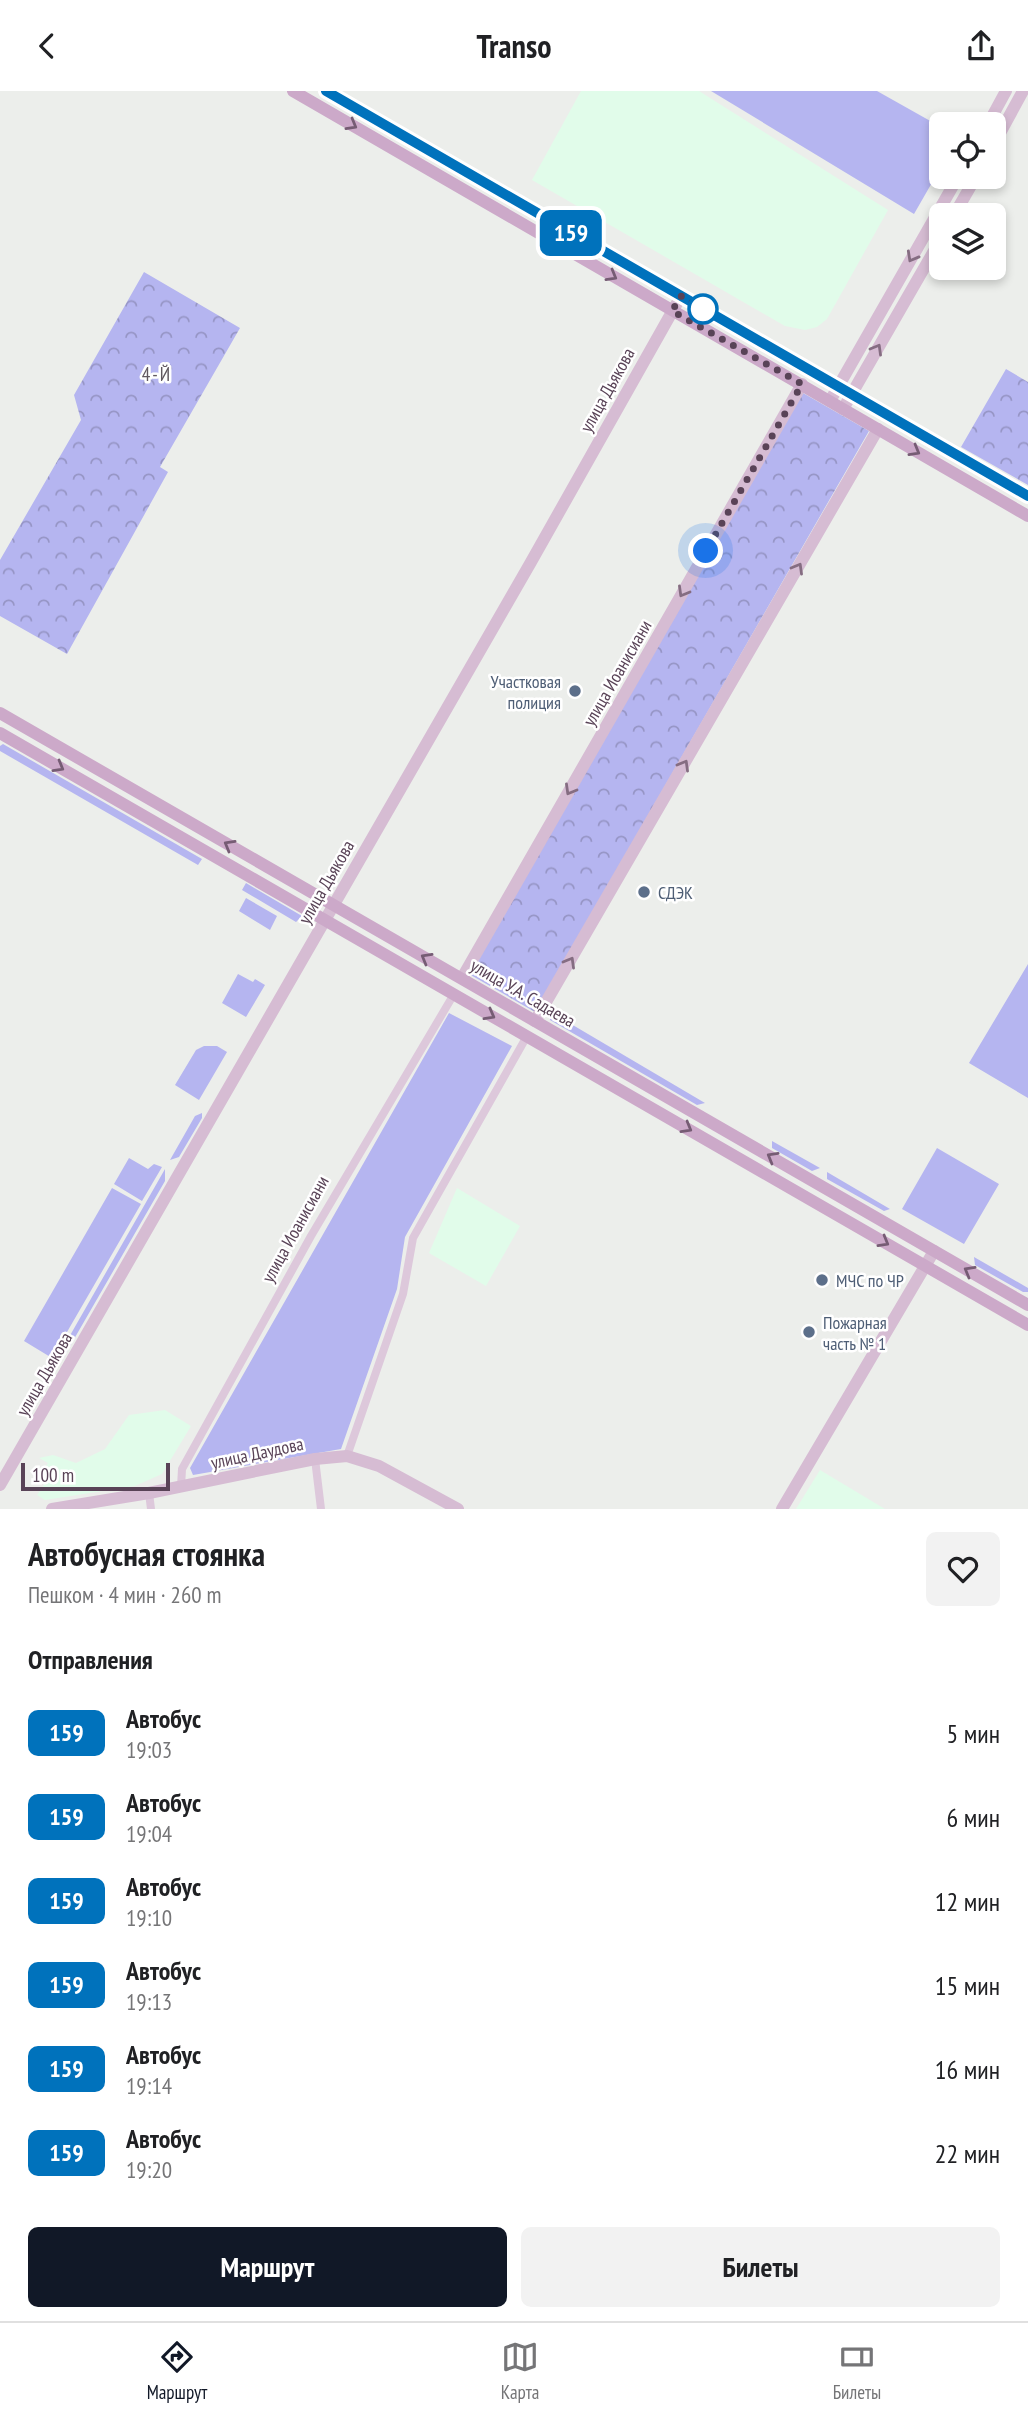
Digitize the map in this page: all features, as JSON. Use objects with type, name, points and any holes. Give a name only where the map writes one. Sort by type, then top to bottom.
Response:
[{"type":"main road","points":[[293,91],[1028,516]]},
{"type":"main road","points":[[326,91],[1028,496]]},
{"type":"main road","name":"улица У.А. Садаева","points":[[0,713],[1028,1305]]},
{"type":"main road","name":"улица У.А. Садаева","points":[[0,733],[1028,1325]]},
{"type":"street","points":[[995,112],[1006,91]]},
{"type":"street","points":[[1006,122],[1023,91]]},
{"type":"street","points":[[831,401],[951,189]]},
{"type":"street","points":[[843,408],[929,260]]},
{"type":"street","name":"улица Дьякова","points":[[0,1485],[681,296]]},
{"type":"street","name":"улица Иоанисиани","points":[[462,978],[802,384]]},
{"type":"street","points":[[536,1021],[878,429]]},
{"type":"street","name":"улица Иоанисиани","points":[[181,1486],[182,1469],[311,1236],[454,994]]},
{"type":"street","points":[[347,1456],[403,1294],[413,1238],[527,1036]]},
{"type":"street","points":[[782,1509],[934,1251]]},
{"type":"street","name":"улица Даудова","points":[[52,1509],[149,1493],[315,1459],[347,1456],[379,1466],[458,1509]]},
{"type":"street","points":[[315,1459],[321,1509]]},
{"type":"street","points":[[149,1493],[151,1509]]},
{"type":"shaded area","points":[[581,91],[699,91],[888,210],[827,319],[817,327],[805,330],[785,326],[532,180]]},
{"type":"shaded area","points":[[457,1188],[520,1226],[486,1286],[429,1253]]},
{"type":"shaded area","points":[[165,1410],[191,1426],[162,1474],[135,1486],[45,1500],[37,1495],[48,1479],[41,1473],[48,1463],[39,1458],[53,1455],[76,1463],[105,1449],[129,1415]]},
{"type":"shaded area","points":[[820,1470],[885,1509],[796,1509]]},
{"type":"green space","points":[[711,91],[877,91],[929,120],[929,188],[914,214]]},
{"type":"green space","points":[[144,272],[240,328],[160,467],[168,472],[67,654],[0,616],[0,560],[81,420],[74,395]]},
{"type":"green space","points":[[1006,369],[1028,382],[1028,485],[961,447]]},
{"type":"green space","points":[[803,393],[869,431],[535,1012],[469,974]]},
{"type":"green space","points":[[3,744],[202,859],[198,865],[0,751]]},
{"type":"green space","points":[[246,883],[302,916],[296,922],[242,890]]},
{"type":"green space","points":[[246,898],[277,916],[270,930],[239,911]]},
{"type":"green space","points":[[1028,964],[1028,1098],[969,1063]]},
{"type":"green space","points":[[238,974],[265,985],[246,1017],[222,1003]]},
{"type":"green space","points":[[549,1011],[705,1103],[697,1105],[550,1020]]},
{"type":"green space","points":[[449,1013],[512,1046],[405,1237],[397,1289],[341,1449],[193,1475],[190,1468]]},
{"type":"green space","points":[[204,1046],[217,1046],[227,1052],[199,1100],[175,1085],[196,1050]]},
{"type":"green space","points":[[202,1113],[202,1118],[179,1157],[170,1160],[195,1116]]},
{"type":"green space","points":[[772,1141],[820,1168],[812,1171],[772,1148]]},
{"type":"green space","points":[[937,1148],[999,1184],[964,1244],[902,1209]]},
{"type":"green space","points":[[129,1158],[148,1169],[154,1164],[162,1167],[142,1201],[114,1184]]},
{"type":"green space","points":[[165,1169],[165,1181],[62,1360],[56,1360]]},
{"type":"green space","points":[[827,1172],[890,1209],[884,1211],[827,1179]]},
{"type":"green space","points":[[112,1188],[141,1204],[52,1358],[24,1341]]},
{"type":"green space","points":[[974,1257],[1028,1288],[1028,1292],[1023,1292],[975,1265]]},
{"type":"bus line","name":"159","points":[[326,91],[1028,496]]},
{"type":"place","name":"Участковая полиция","points":[[575,691]]},
{"type":"place","name":"СДЭК","points":[[644,892]]},
{"type":"place","name":"МЧС по ЧР","points":[[822,1280]]},
{"type":"place","name":"Пожарная часть № 1","points":[[809,1332]]},
{"type":"district","name":"4-Й","points":[[157,374]]},
{"type":"route","points":[[703,309],[681,296],[672,311],[802,384],[706,551]]}]
